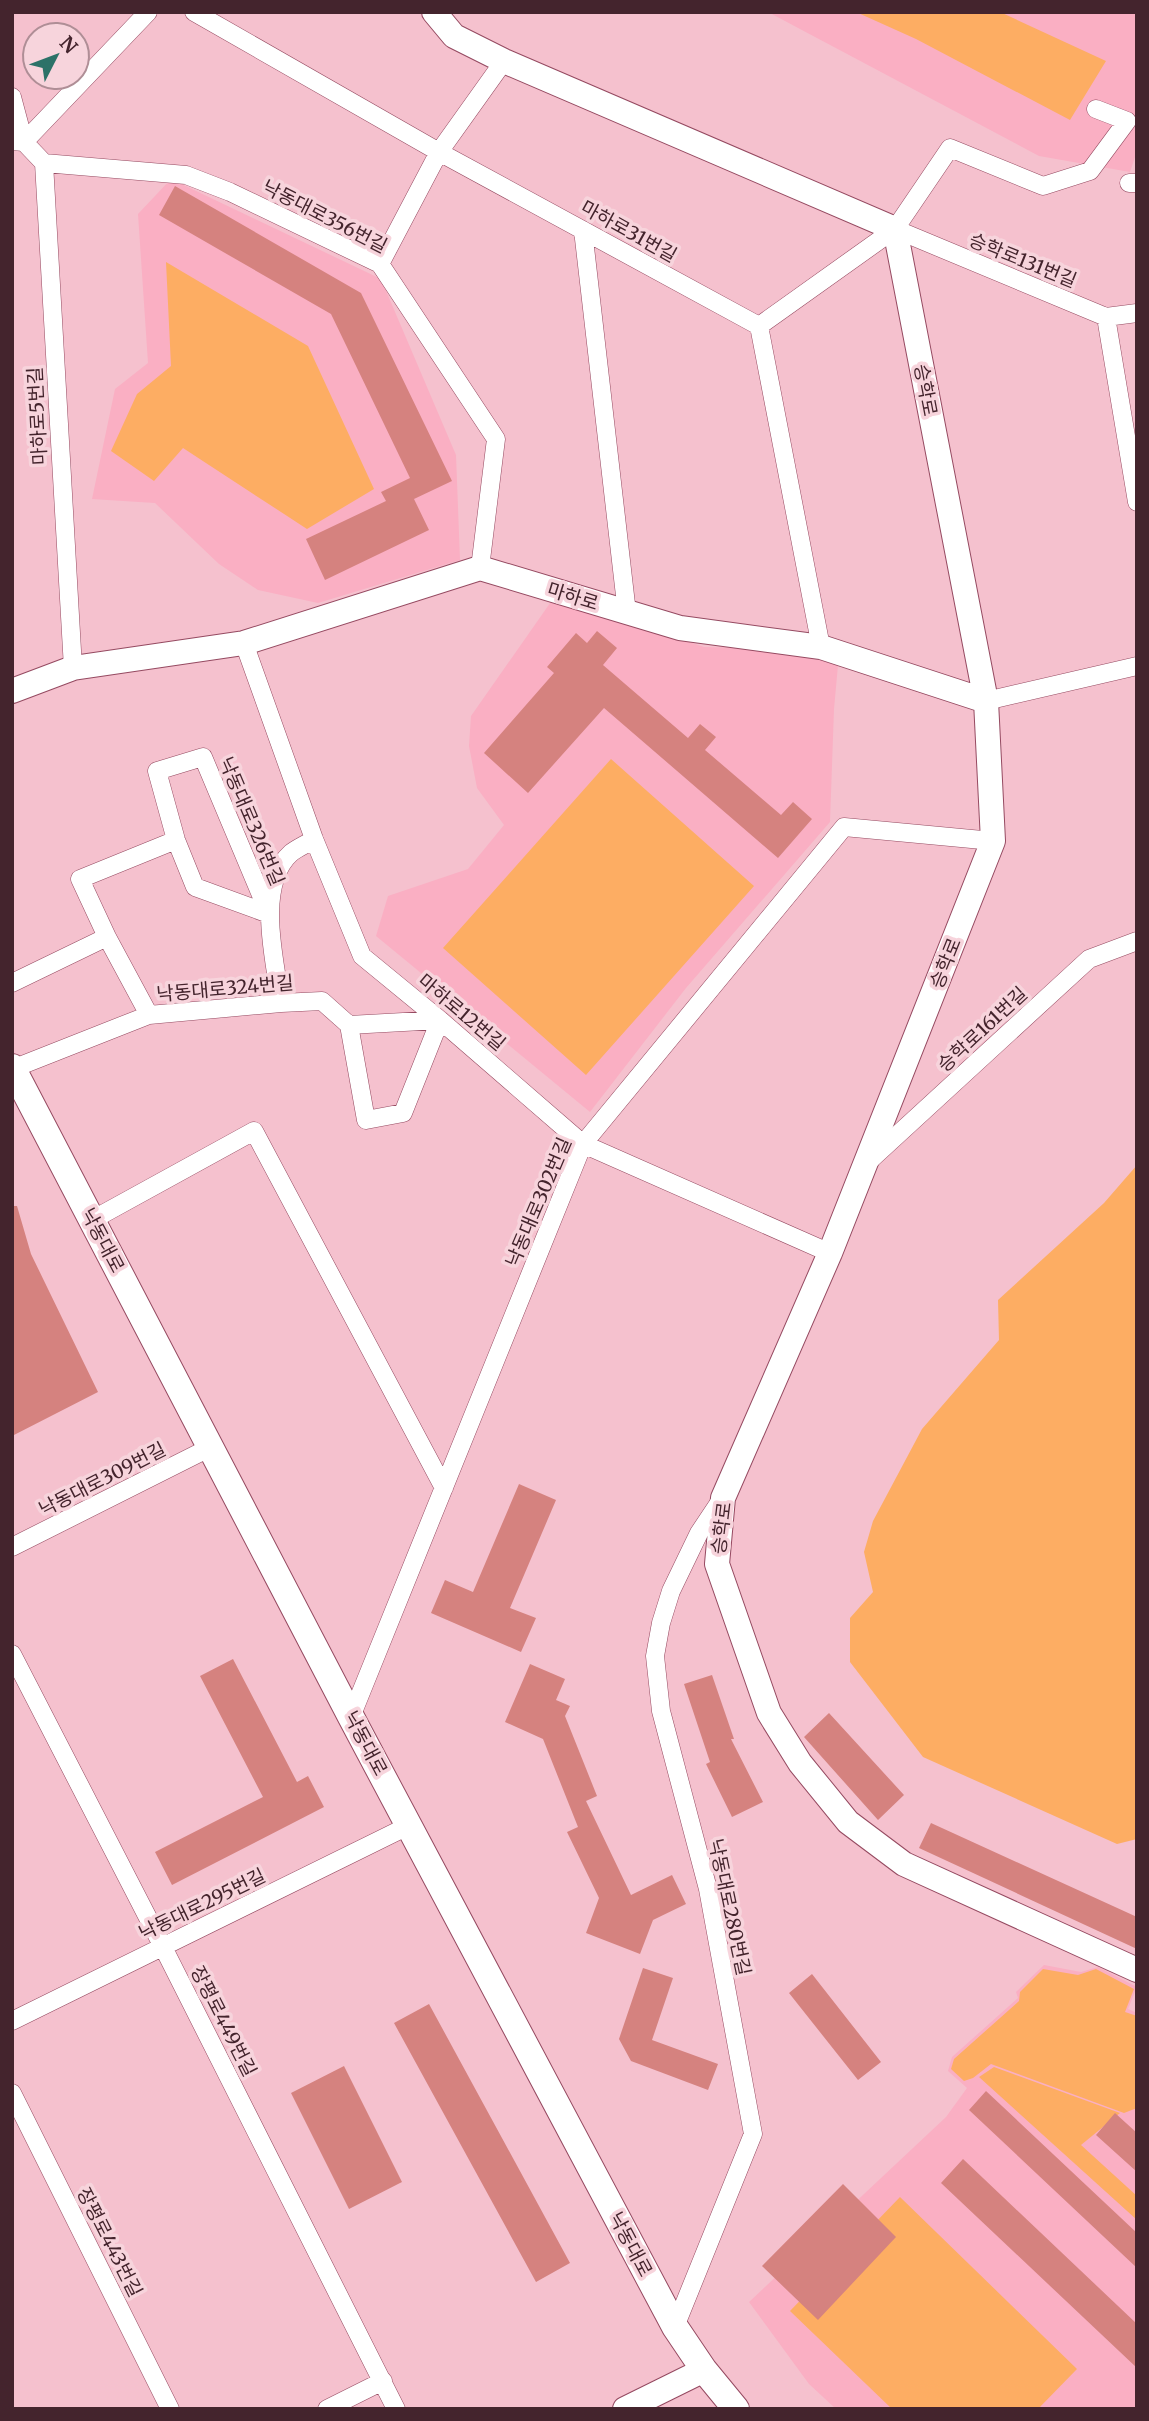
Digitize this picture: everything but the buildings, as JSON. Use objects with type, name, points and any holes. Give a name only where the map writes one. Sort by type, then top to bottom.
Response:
[{"type":"main road","name":"낙동대로","points":[[13,1068],[351,1717],[675,2327],[704,2370],[736,2409]]},
{"type":"street","points":[[18,141],[148,12]]},
{"type":"street","name":"마하로31번길","points":[[194,12],[439,152],[759,326]]},
{"type":"street","points":[[434,12],[454,36],[504,61],[895,229]]},
{"type":"street","points":[[380,264],[439,152],[504,61]]},
{"type":"street","points":[[12,97],[18,141],[44,163]]},
{"type":"street","points":[[821,647],[759,326],[895,229],[950,148],[1044,186],[1090,171],[1127,121],[1096,109]]},
{"type":"street","name":"낙동대로356번길","points":[[44,163],[186,175],[230,192],[380,264],[496,439],[480,568]]},
{"type":"street","name":"마하로5번길","points":[[44,163],[73,668]]},
{"type":"street","name":"승학로131번길","points":[[895,229],[1106,317],[1137,313]]},
{"type":"street","name":"승학로","points":[[895,229],[986,701],[993,841],[830,1253],[723,1497],[717,1564],[769,1713],[800,1763],[848,1822],[904,1864],[1137,1970]]},
{"type":"street","points":[[583,230],[627,612]]},
{"type":"street","points":[[1106,317],[1137,502]]},
{"type":"street","points":[[12,691],[73,668],[244,643],[480,568]]},
{"type":"street","name":"마하로","points":[[480,568],[680,628],[821,647],[986,701]]},
{"type":"street","name":"마하로12번길","points":[[244,643],[314,839],[362,956],[583,1144],[830,1253]]},
{"type":"street","points":[[986,701],[1137,666]]},
{"type":"street","name":"낙동대로326번길","points":[[176,840],[157,771],[203,757],[269,914]]},
{"type":"street","name":"낙동대로302번길","points":[[351,1717],[583,1144],[844,827],[993,841]]},
{"type":"street","points":[[281,1003],[269,914],[277,875],[290,854],[314,839]]},
{"type":"street","points":[[149,1015],[107,937],[80,879],[176,840],[195,887],[269,914]]},
{"type":"street","points":[[12,983],[107,937]]},
{"type":"street","name":"승학로161번길","points":[[865,1165],[1089,959],[1137,941]]},
{"type":"street","name":"낙동대로324번길","points":[[13,1068],[149,1015],[322,1001],[349,1026]]},
{"type":"street","points":[[440,1020],[403,1113],[366,1120],[349,1026],[440,1020]]},
{"type":"street","points":[[92,1220],[254,1131],[444,1488]]},
{"type":"street","name":"낙동대로309번길","points":[[12,1548],[211,1447]]},
{"type":"street","name":"낙동대로280번길","points":[[675,2327],[753,2134],[708,1889],[661,1711],[655,1656],[671,1591],[699,1533],[723,1497]]},
{"type":"street","name":"장평로449번길","points":[[12,1654],[396,2409]]},
{"type":"street","name":"낙동대로295번길","points":[[12,2021],[410,1825]]},
{"type":"street","name":"장평로443번길","points":[[12,2093],[170,2409]]},
{"type":"street","points":[[625,2409],[704,2370]]},
{"type":"street","points":[[327,2409],[383,2381]]},
{"type":"shaded area","points":[[768,12],[1137,12],[1137,151],[1130,172],[1039,156]]},
{"type":"shaded area","points":[[856,12],[1000,12],[1106,61],[1070,120],[916,39]]},
{"type":"shaded area","points":[[171,179],[381,279],[456,455],[460,560],[318,603],[258,590],[219,564],[155,503],[92,499],[115,389],[148,363],[138,214]]},
{"type":"shaded area","points":[[166,262],[308,346],[374,489],[307,529],[183,448],[154,481],[111,451],[137,394],[171,366]]},
{"type":"shaded area","points":[[555,596],[704,647],[807,649],[838,665],[830,822],[686,988],[590,1112],[376,936],[388,896],[468,869],[504,825],[477,788],[469,746],[471,716]]},
{"type":"shaded area","points":[[611,759],[754,886],[586,1075],[443,948]]},
{"type":"shaded area","points":[[1137,1165],[1137,1839],[1117,1844],[923,1757],[850,1662],[850,1618],[873,1592],[864,1552],[873,1521],[922,1429],[999,1340],[998,1300],[1104,1203]]},
{"type":"shaded area","points":[[1044,1965],[1081,1972],[1098,1967],[1137,1987],[1128,2009],[1137,2013],[1137,2407],[836,2409],[809,2384],[749,2302],[946,2117],[967,2088],[948,2071],[952,2057],[1018,1998],[1016,1992]]},
{"type":"shaded area","points":[[1043,1969],[1078,1975],[1096,1969],[1134,1989],[1125,2012],[1137,2016],[1137,2108],[1124,2113],[991,2064],[973,2078],[964,2081],[951,2069],[954,2059],[1019,2001],[1020,1992]]},
{"type":"shaded area","points":[[994,2067],[1120,2113],[1081,2145],[1137,2196],[1137,2220],[979,2077]]},
{"type":"shaded area","points":[[900,2197],[1077,2369],[1038,2409],[892,2409],[790,2311]]}]
